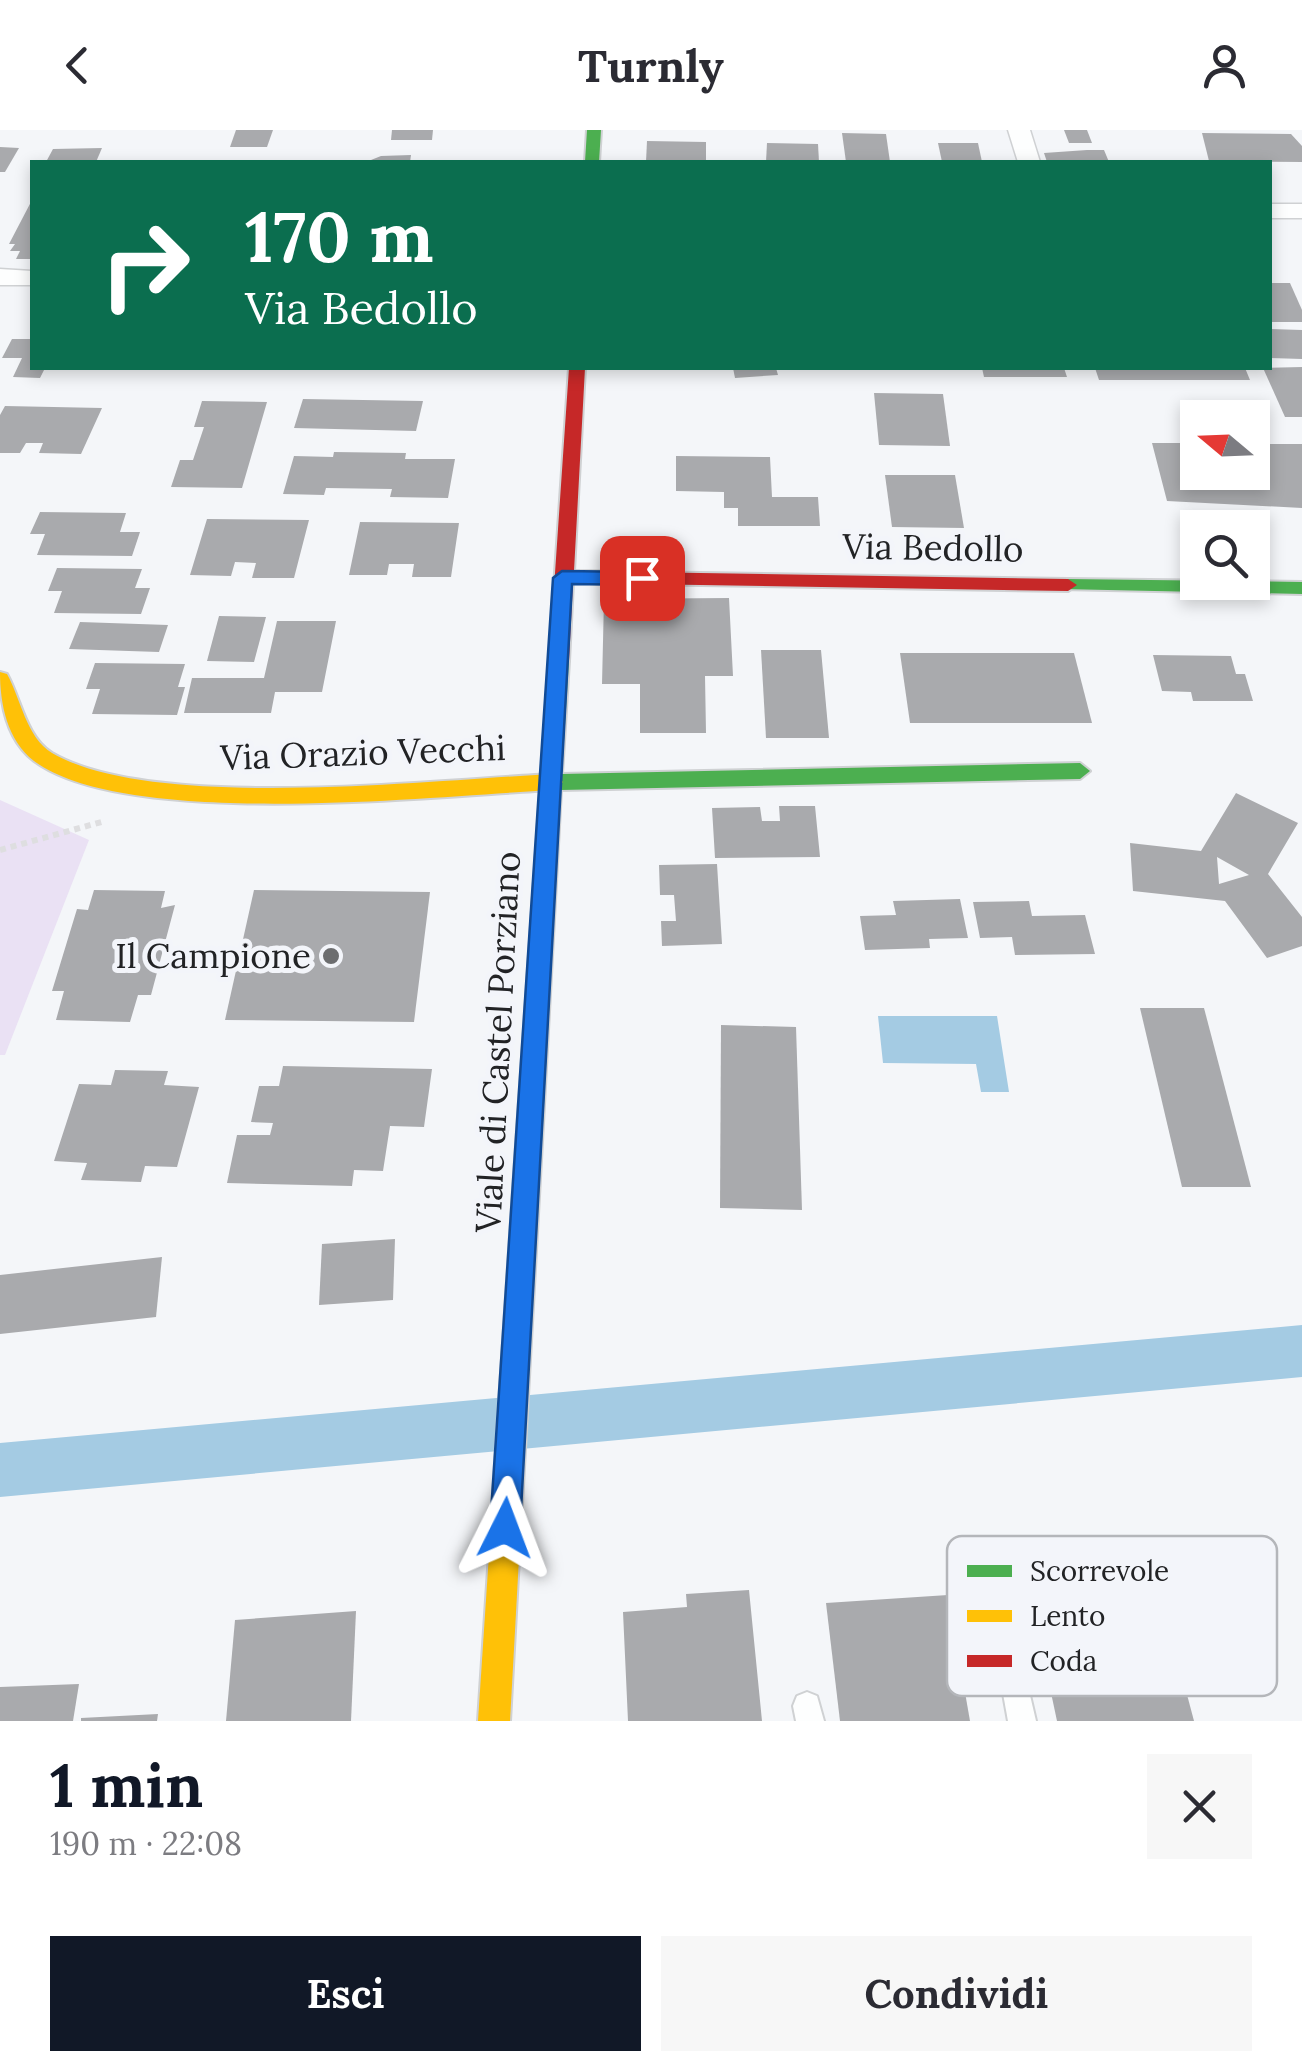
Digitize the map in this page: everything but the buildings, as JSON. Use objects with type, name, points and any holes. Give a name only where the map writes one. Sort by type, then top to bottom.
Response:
[{"type":"street","points":[[592,160],[594,130]]},
{"type":"street","points":[[1019,130],[1028,160]]},
{"type":"street","points":[[1272,210],[1302,211]]},
{"type":"street","points":[[0,277],[30,278]]},
{"type":"street","name":"Viale di Castel Porziano","points":[[494,1721],[548,782],[577,370]]},
{"type":"street","name":"Via Bedollo","points":[[562,578],[1302,588]]},
{"type":"street","name":"Via Orazio Vecchi","points":[[0,679],[37,752],[65,769],[124,784],[255,794],[548,782],[1080,771]]},
{"type":"lane","points":[[1017,1696],[1022,1721]]},
{"type":"shaded area","points":[[0,800],[89,840],[5,1055],[0,1055]]},
{"type":"water","points":[[878,1016],[997,1016],[1009,1092],[981,1092],[976,1064],[883,1063]]},
{"type":"waterway","points":[[0,1470],[1302,1351]]},
{"type":"traffic: fast","points":[[592,160],[594,130]]},
{"type":"traffic: fast","points":[[1068,585],[1302,588]]},
{"type":"traffic: fast","points":[[528,1160],[559,661]]},
{"type":"traffic: fast","points":[[553,782],[1080,771]]},
{"type":"traffic: slow","points":[[0,679],[23,733],[45,758],[89,777],[147,788],[290,794],[553,782]]},
{"type":"traffic: slow","points":[[494,1721],[528,1160]]},
{"type":"traffic: jam","points":[[559,661],[577,370]]},
{"type":"traffic: jam","points":[[562,577],[1068,585]]},
{"type":"place","name":"Il Campione","points":[[331,956]]},
{"type":"route","points":[[505,1528],[562,578],[642,578]]}]
